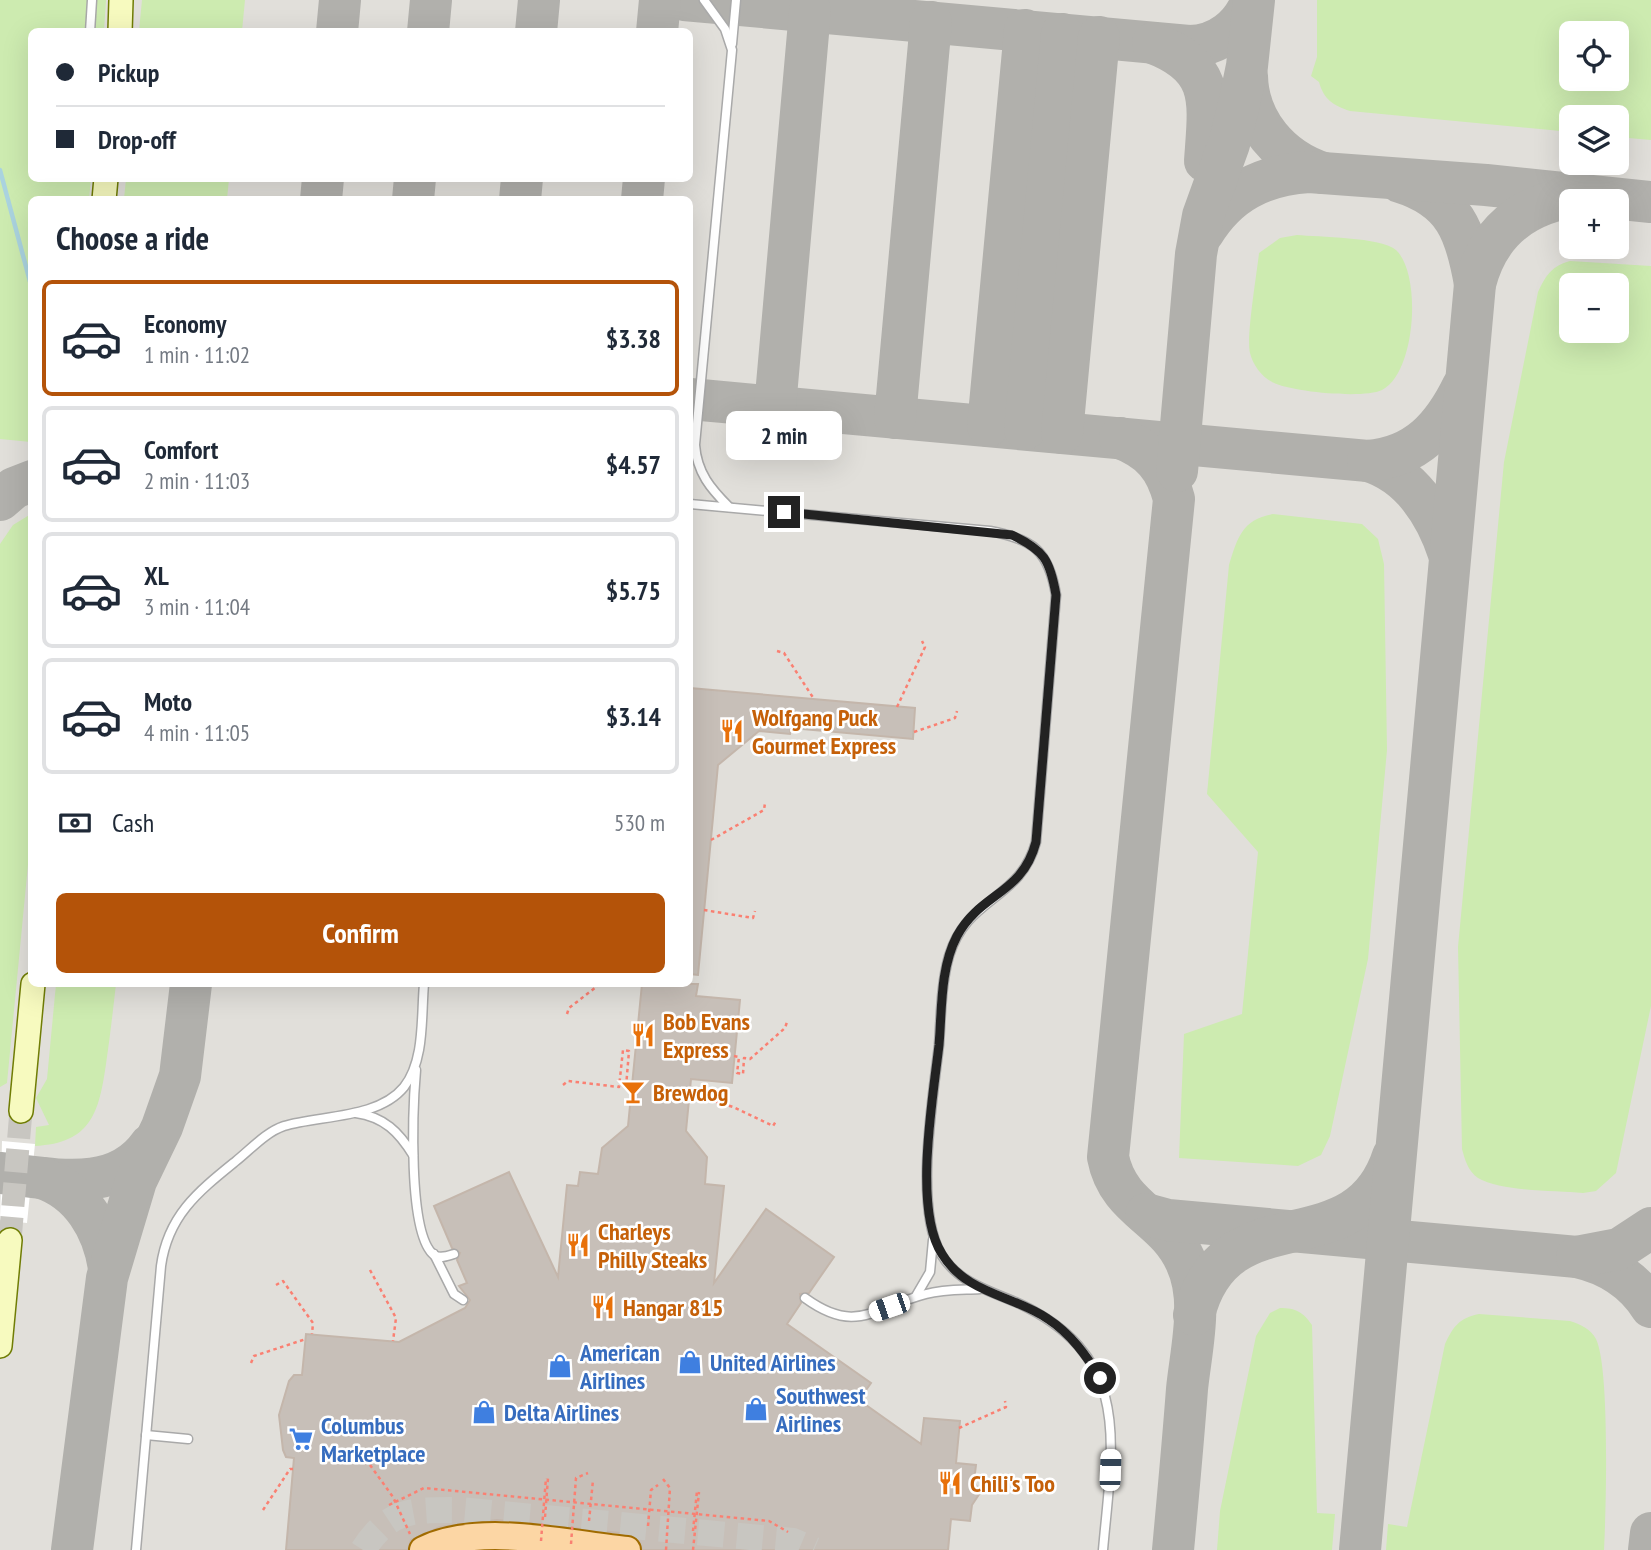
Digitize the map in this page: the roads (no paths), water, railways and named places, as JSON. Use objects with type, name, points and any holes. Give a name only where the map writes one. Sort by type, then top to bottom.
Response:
[{"type":"main road","points":[[418,1545],[543,1529],[571,1544],[627,1550]]},
{"type":"street","points":[[120,28],[121,0]]},
{"type":"street","points":[[21,1111],[33,987]]},
{"type":"street","points":[[0,1346],[10,1240]]},
{"type":"lane","points":[[90,28],[92,0]]},
{"type":"lane","points":[[704,0],[725,29],[732,50]]},
{"type":"lane","points":[[729,508],[705,481],[696,458],[695,446],[736,0]]},
{"type":"lane","points":[[693,453],[695,446]]},
{"type":"lane","points":[[693,504],[1012,535],[1032,545],[1047,559],[1052,575],[1056,595],[1036,842],[1031,861],[1021,877],[971,916],[957,937],[947,968],[928,1148],[933,1226],[932,1263],[924,1285],[914,1297]]},
{"type":"lane","points":[[424,987],[412,1110],[418,1223],[454,1294],[463,1300]]},
{"type":"lane","points":[[136,1550],[164,1245],[181,1210],[216,1176],[278,1128],[346,1113],[392,1097],[405,1085],[417,1064]]},
{"type":"lane","points":[[346,1113],[367,1115],[388,1124],[398,1133],[414,1158]]},
{"type":"lane","points":[[933,1226],[941,1253],[951,1266],[980,1289],[1048,1319],[1086,1355],[1100,1378],[1110,1414],[1111,1436],[1103,1550]]},
{"type":"lane","points":[[433,1254],[440,1257],[454,1254]]},
{"type":"lane","points":[[805,1298],[828,1313],[844,1318],[860,1316],[914,1297],[945,1290],[980,1289]]},
{"type":"lane","points":[[146,1435],[188,1439]]},
{"type":"waterway","points":[[0,170],[28,274]]},
{"type":"tunnel","points":[[10,1240],[21,1111]]},
{"type":"tunnel","points":[[363,1550],[373,1536],[393,1519],[404,1514],[443,1510],[793,1541],[814,1550]]},
{"type":"place","name":"Wolfgang Puck Gourmet Express","points":[[732,731]]},
{"type":"place","name":"Bob Evans Express","points":[[643,1035]]},
{"type":"place","name":"Brewdog","points":[[633,1092]]},
{"type":"place","name":"Charleys Philly Steaks","points":[[578,1245]]},
{"type":"place","name":"Hangar 815","points":[[603,1307]]},
{"type":"place","name":"United Airlines","points":[[690,1362]]},
{"type":"place","name":"American Airlines","points":[[560,1366]]},
{"type":"place","name":"Southwest Airlines","points":[[756,1409]]},
{"type":"place","name":"Delta Airlines","points":[[484,1412]]},
{"type":"place","name":"Columbus Marketplace","points":[[301,1439]]},
{"type":"place","name":"Chili's Too","points":[[950,1483]]}]
